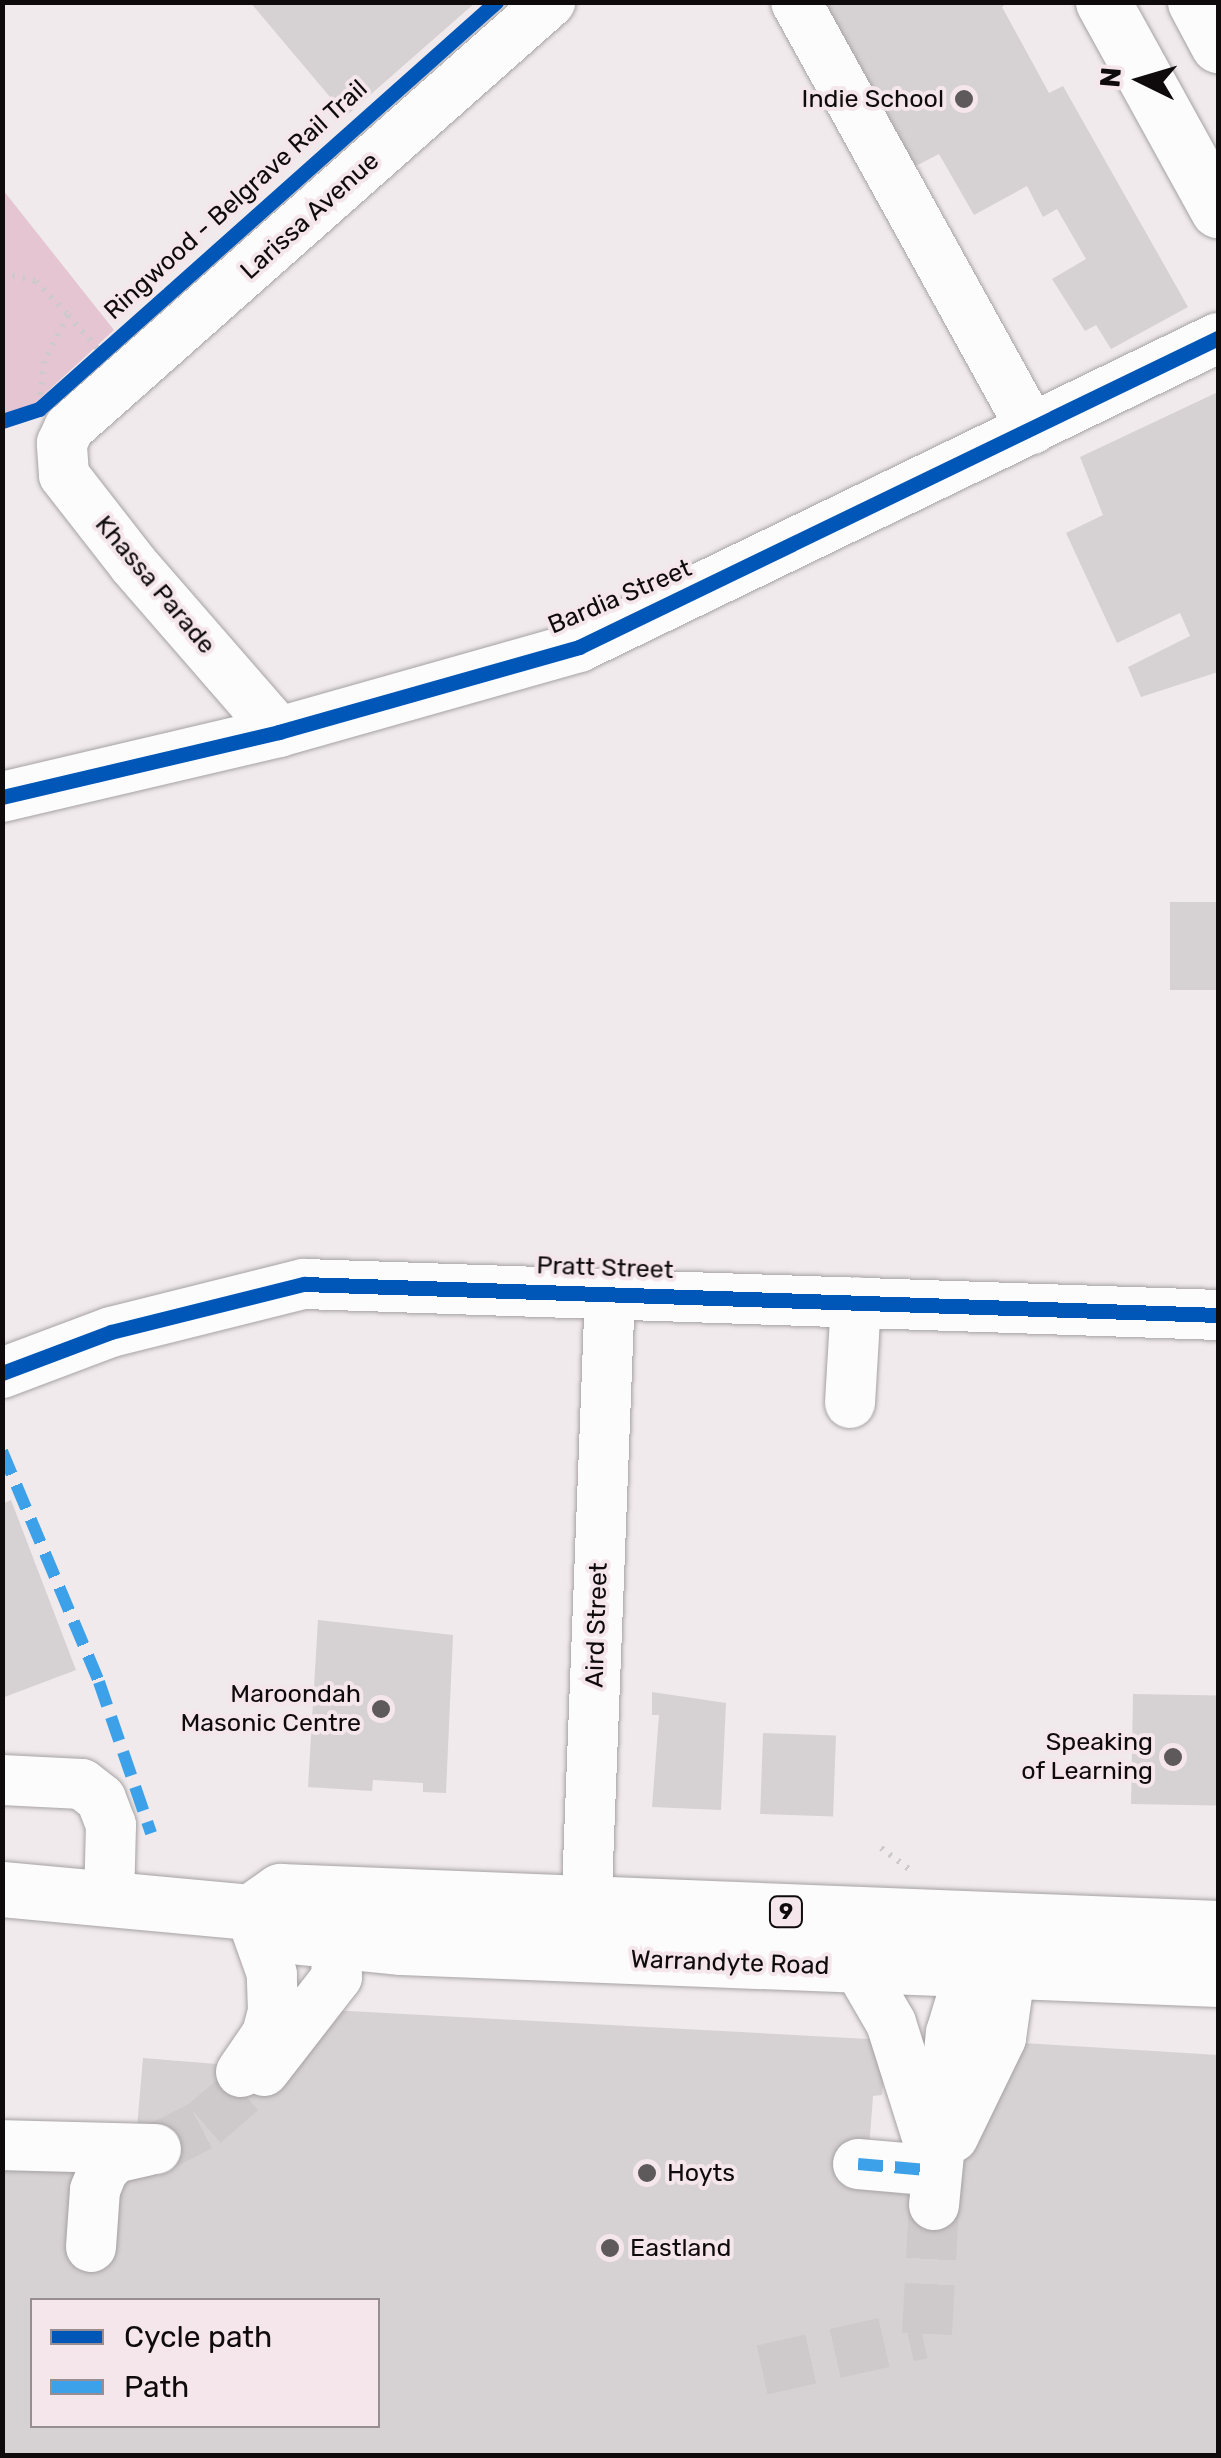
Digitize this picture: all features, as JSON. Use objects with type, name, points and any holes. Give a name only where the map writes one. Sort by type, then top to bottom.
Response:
[{"type":"main road","points":[[1103,2],[1218,210]]},
{"type":"main road","points":[[1195,2],[1218,45]]},
{"type":"main road","name":"9","points":[[2,1889],[109,1900],[586,1904],[1218,1928]]},
{"type":"main road","points":[[265,1901],[335,1940]]},
{"type":"main road","name":"Warrandyte Road","points":[[335,1940],[584,1958],[1218,1980]]},
{"type":"street","name":"Larissa Avenue","points":[[57,408],[550,2]]},
{"type":"street","points":[[796,2],[1032,429]]},
{"type":"street","name":"Bardia Street","points":[[2,797],[280,732],[579,647],[1218,338]]},
{"type":"street","name":"Khassa Parade","points":[[57,408],[64,474],[280,732]]},
{"type":"street","name":"Pratt Street","points":[[2,1373],[112,1332],[304,1284],[1218,1315]]},
{"type":"street","name":"Aird Street","points":[[584,1958],[610,1292]]},
{"type":"street","points":[[850,1403],[856,1302]]},
{"type":"street","points":[[2,1780],[82,1784],[101,1799],[111,1825],[109,1900]]},
{"type":"street","points":[[265,1901],[273,2011],[252,2072],[336,1977],[335,1940]]},
{"type":"street","points":[[933,2181],[1001,2038],[989,1973],[986,1921]]},
{"type":"street","points":[[859,1968],[891,2023],[933,2181]]},
{"type":"street","points":[[2,2145],[76,2150],[156,2149],[115,2158],[103,2170],[94,2190],[91,2248]]},
{"type":"street","points":[[858,2164],[933,2181]]},
{"type":"path","points":[[2,273],[36,280],[91,341]]},
{"type":"path","points":[[21,415],[57,408],[44,362],[68,316]]},
{"type":"shaded area","points":[[3,190],[114,330],[33,405],[3,414]]},
{"type":"building","points":[[250,2],[476,2],[346,116]]},
{"type":"building","points":[[806,2],[1008,2],[1002,7],[1049,93],[1063,86],[1188,307],[1111,349],[1096,325],[1085,331],[1052,279],[1086,259],[1057,209],[1043,217],[1027,186],[974,215],[939,154],[910,169]]},
{"type":"building","points":[[1218,392],[1218,672],[1141,697],[1128,667],[1190,636],[1180,613],[1117,643],[1066,533],[1103,515],[1080,457]]},
{"type":"building","points":[[1170,902],[1218,902],[1218,990],[1170,990]]},
{"type":"building","points":[[11,1500],[76,1670],[2,1698],[2,1504]]},
{"type":"building","name":"Maroondah Masonic Centre","points":[[318,1620],[453,1635],[446,1793],[423,1792],[423,1783],[373,1780],[372,1791],[308,1787]]},
{"type":"building","points":[[652,1692],[726,1703],[721,1810],[652,1807],[659,1715],[652,1715]]},
{"type":"building","name":"Speaking of Learning","points":[[1133,1694],[1218,1695],[1216,1805],[1131,1804]]},
{"type":"building","points":[[763,1733],[836,1736],[833,1816],[760,1814]]},
{"type":"building","name":"Eastland","points":[[294,2008],[887,2040],[882,2095],[873,2096],[866,2190],[925,2196],[994,2041],[1218,2055],[1218,2456],[2,2456],[2,2127],[136,2139],[143,2058],[290,2070]]},
{"type":"tunnel","points":[[156,2149],[204,2124],[263,2073]]},
{"type":"tunnel","points":[[927,2334],[934,2205]]},
{"type":"tunnel","points":[[762,2370],[922,2334]]},
{"type":"marked path","points":[[2,1451],[99,1682],[151,1833]]},
{"type":"marked path","points":[[858,2164],[927,2170]]},
{"type":"cycle path","name":"Ringwood - Belgrave Rail Trail","points":[[2,421],[39,409],[496,2]]},
{"type":"cycle path","points":[[2,797],[279,732],[579,647],[1218,338]]},
{"type":"cycle path","points":[[2,1373],[111,1332],[304,1284],[1218,1315]]},
{"type":"place","name":"Indie School","points":[[964,99]]},
{"type":"place","name":"Maroondah Masonic Centre","points":[[381,1709]]},
{"type":"place","name":"Speaking of Learning","points":[[1173,1757]]},
{"type":"place","name":"Hoyts","points":[[647,2173]]},
{"type":"place","name":"Eastland","points":[[610,2248]]}]
